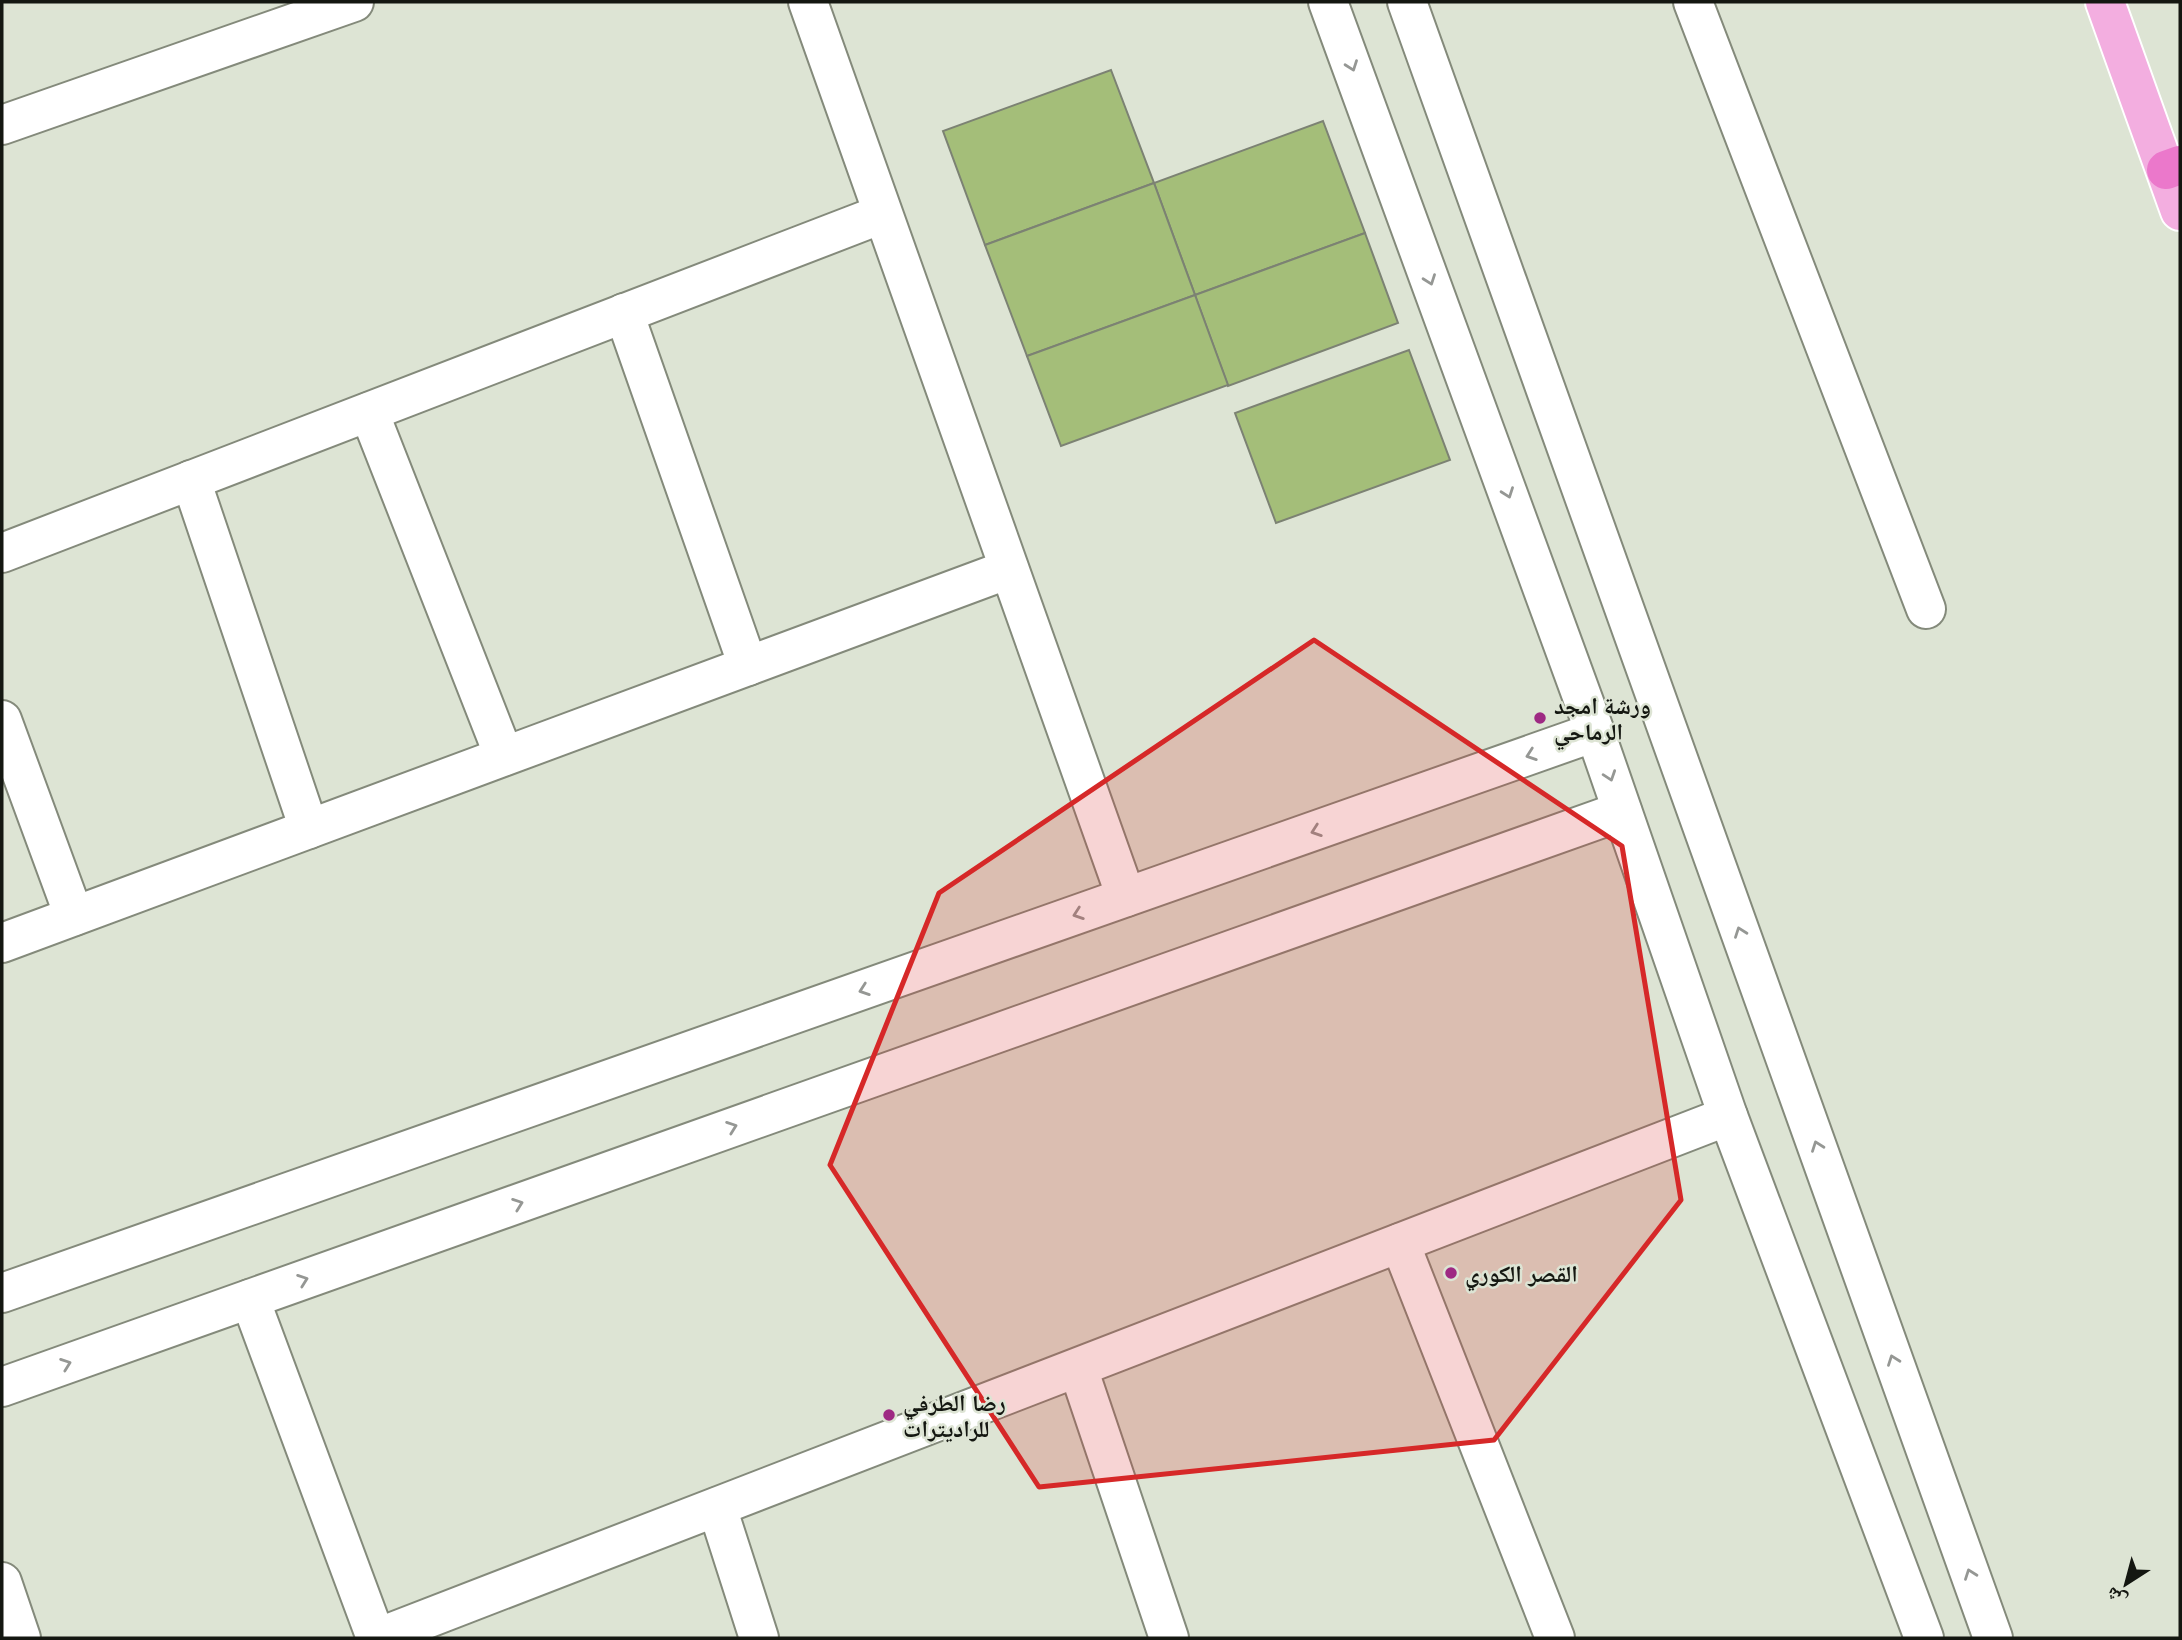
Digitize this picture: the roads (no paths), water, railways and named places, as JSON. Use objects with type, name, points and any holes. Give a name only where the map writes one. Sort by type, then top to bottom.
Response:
[{"type":"main road","points":[[2105,2],[2173,168],[2180,211]]},
{"type":"street","points":[[808,2],[1126,897]]},
{"type":"street","points":[[1328,2],[1595,732],[1728,1116],[1924,1638]]},
{"type":"street","points":[[1407,2],[1993,1638]]},
{"type":"street","points":[[1693,2],[1926,609]]},
{"type":"street","points":[[2,125],[337,4]]},
{"type":"street","points":[[2,553],[882,214]]},
{"type":"street","points":[[624,313],[748,666]]},
{"type":"street","points":[[369,412],[504,757]]},
{"type":"street","points":[[191,480],[309,829]]},
{"type":"street","points":[[2,943],[1009,569]]},
{"type":"street","points":[[2,720],[74,916]]},
{"type":"street","points":[[2,1293],[1595,732]]},
{"type":"street","points":[[2,1387],[1622,811]]},
{"type":"street","points":[[250,1299],[376,1638],[1728,1116]]},
{"type":"street","points":[[1400,1243],[1555,1638]]},
{"type":"street","points":[[1078,1368],[1169,1638]]},
{"type":"street","points":[[717,1507],[759,1638]]},
{"type":"street","points":[[2,1583],[21,1638]]},
{"type":"place","name":"ورشة امجد الرماحي","points":[[1540,718]]},
{"type":"place","name":"القصر الكوري","points":[[1451,1273]]},
{"type":"place","name":"رضا الطرفي للراديترات","points":[[889,1415]]}]
